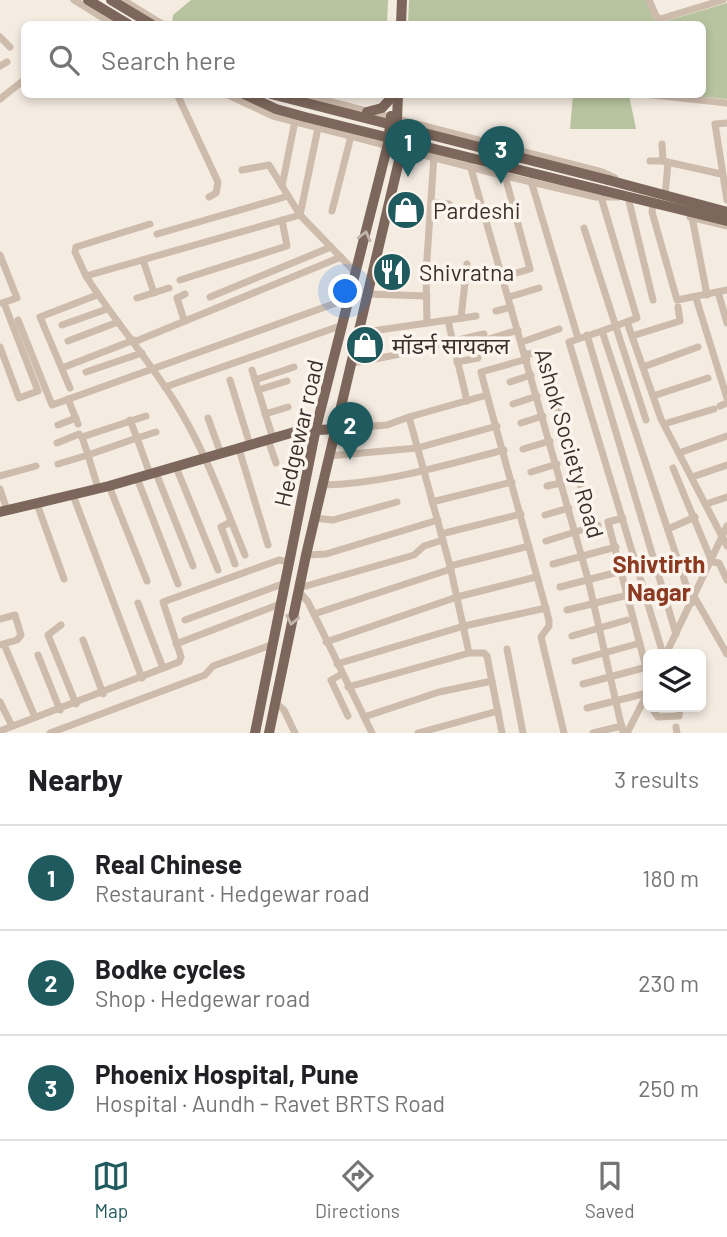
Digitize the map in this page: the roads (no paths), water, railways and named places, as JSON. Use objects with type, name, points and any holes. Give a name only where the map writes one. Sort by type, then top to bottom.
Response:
[{"type":"main road","points":[[88,0],[123,21]]},
{"type":"main road","points":[[111,0],[146,21]]},
{"type":"main road","points":[[394,21],[395,0]]},
{"type":"main road","points":[[401,0],[401,21]]},
{"type":"main road","points":[[253,98],[276,109],[305,117],[603,194],[653,202],[667,200],[727,210]]},
{"type":"main road","points":[[287,98],[629,185],[727,224]]},
{"type":"main road","points":[[367,111],[382,108],[392,98]]},
{"type":"main road","points":[[394,98],[394,119],[402,148]]},
{"type":"main road","name":"Hedgewar road","points":[[253,732],[316,428],[394,119]]},
{"type":"main road","name":"Hedgewar road","points":[[269,733],[314,518],[402,148]]},
{"type":"main road","points":[[4,511],[153,474],[316,428],[337,429]]},
{"type":"street","points":[[74,0],[108,21]]},
{"type":"street","points":[[123,0],[157,21]]},
{"type":"street","points":[[649,0],[656,21],[719,0]]},
{"type":"street","points":[[687,0],[690,9]]},
{"type":"street","points":[[0,37],[10,47]]},
{"type":"street","points":[[0,99],[21,82]]},
{"type":"street","points":[[179,98],[218,182],[216,193],[209,197]]},
{"type":"street","points":[[236,98],[318,128],[505,176],[603,194],[637,318],[569,341],[662,649]]},
{"type":"street","points":[[317,98],[602,172],[629,185]]},
{"type":"street","points":[[681,98],[727,103]]},
{"type":"street","points":[[282,186],[295,121]]},
{"type":"street","points":[[727,123],[715,124],[727,200]]},
{"type":"street","points":[[300,215],[318,128]]},
{"type":"street","points":[[332,211],[351,136]]},
{"type":"street","points":[[662,144],[667,200],[692,217],[727,224]]},
{"type":"street","points":[[427,323],[426,273],[434,156]]},
{"type":"street","points":[[650,162],[665,162],[721,174]]},
{"type":"street","points":[[242,170],[269,165],[300,215],[356,273]]},
{"type":"street","name":"Ashok Society Road","points":[[470,165],[576,532],[623,728]]},
{"type":"street","points":[[502,277],[530,269],[505,176]]},
{"type":"street","points":[[531,181],[676,634]]},
{"type":"street","points":[[157,234],[289,196]]},
{"type":"street","points":[[627,197],[653,300]]},
{"type":"street","points":[[431,202],[449,204]]},
{"type":"street","points":[[632,336],[680,321],[652,212],[653,202]]},
{"type":"street","points":[[86,276],[300,215]]},
{"type":"street","points":[[692,217],[707,295]]},
{"type":"street","points":[[180,280],[288,247],[282,220]]},
{"type":"street","points":[[150,224],[76,247],[86,276],[97,295],[134,341],[194,436],[245,555]]},
{"type":"street","points":[[584,228],[646,420]]},
{"type":"street","points":[[209,297],[331,247]]},
{"type":"street","points":[[0,255],[17,299],[2,303],[38,391],[19,398],[0,347]]},
{"type":"street","points":[[62,368],[341,257]]},
{"type":"street","points":[[143,260],[154,293]]},
{"type":"street","points":[[461,318],[467,264]]},
{"type":"street","points":[[426,273],[464,276]]},
{"type":"street","points":[[137,298],[169,288]]},
{"type":"street","points":[[509,297],[540,288]]},
{"type":"street","points":[[677,304],[727,290]]},
{"type":"street","points":[[718,292],[727,323]]},
{"type":"street","points":[[368,293],[427,296]]},
{"type":"street","points":[[184,320],[177,298],[185,294]]},
{"type":"street","points":[[70,388],[40,317],[97,295]]},
{"type":"street","points":[[18,320],[52,405],[350,298]]},
{"type":"street","points":[[696,298],[727,398]]},
{"type":"street","points":[[496,311],[511,307]]},
{"type":"street","points":[[62,326],[107,309]]},
{"type":"street","points":[[358,333],[475,316]]},
{"type":"street","points":[[448,321],[467,401]]},
{"type":"street","points":[[68,341],[118,322]]},
{"type":"street","points":[[627,322],[664,424],[727,546]]},
{"type":"street","points":[[165,387],[343,325]]},
{"type":"street","points":[[522,342],[559,329]]},
{"type":"street","points":[[351,363],[412,354],[433,345],[518,330]]},
{"type":"street","points":[[602,331],[693,601],[710,619],[727,653]]},
{"type":"street","points":[[643,367],[698,347]]},
{"type":"street","points":[[86,372],[142,353]]},
{"type":"street","points":[[564,733],[541,637],[549,626],[546,608],[481,372],[541,353],[588,510]]},
{"type":"street","points":[[457,362],[478,358]]},
{"type":"street","points":[[255,380],[294,367]]},
{"type":"street","points":[[252,370],[276,463]]},
{"type":"street","points":[[510,382],[531,375]]},
{"type":"street","points":[[653,396],[708,378]]},
{"type":"street","points":[[230,380],[250,445]]},
{"type":"street","points":[[258,390],[287,381]]},
{"type":"street","points":[[337,429],[387,425],[487,395]]},
{"type":"street","points":[[513,404],[537,396]]},
{"type":"street","points":[[58,425],[77,421],[68,399]]},
{"type":"street","points":[[664,424],[720,406]]},
{"type":"street","points":[[265,414],[288,407]]},
{"type":"street","points":[[57,443],[146,416]]},
{"type":"street","points":[[521,424],[543,416]]},
{"type":"street","points":[[409,417],[438,520],[469,653]]},
{"type":"street","points":[[208,418],[221,454]]},
{"type":"street","points":[[130,420],[193,566]]},
{"type":"street","points":[[329,456],[417,449],[497,426]]},
{"type":"street","points":[[58,464],[156,432]]},
{"type":"street","points":[[679,453],[727,436]]},
{"type":"street","points":[[82,437],[147,581]]},
{"type":"street","points":[[523,449],[550,441]]},
{"type":"street","points":[[239,449],[268,545]]},
{"type":"street","points":[[322,485],[349,485],[423,471],[504,450]]},
{"type":"street","points":[[531,472],[557,464]]},
{"type":"street","points":[[692,477],[727,465]]},
{"type":"street","points":[[0,476],[36,466]]},
{"type":"street","points":[[176,467],[218,570]]},
{"type":"street","points":[[673,468],[712,562]]},
{"type":"street","points":[[137,478],[178,584]]},
{"type":"street","points":[[432,502],[512,482]]},
{"type":"street","points":[[547,486],[561,482]]},
{"type":"street","points":[[0,489],[4,511]]},
{"type":"street","points":[[73,495],[142,678]]},
{"type":"street","points":[[706,504],[727,497]]},
{"type":"street","points":[[314,518],[333,520],[397,502]]},
{"type":"street","points":[[37,504],[64,579]]},
{"type":"street","points":[[545,515],[569,508]]},
{"type":"street","points":[[372,733],[299,589],[414,555],[424,546],[442,537],[521,514]]},
{"type":"street","points":[[668,528],[695,517]]},
{"type":"street","points":[[623,518],[608,522],[643,655]]},
{"type":"street","points":[[306,555],[326,554],[438,520]]},
{"type":"street","points":[[231,522],[221,527],[235,564]]},
{"type":"street","points":[[546,541],[598,525]]},
{"type":"street","points":[[667,649],[693,601],[727,526]]},
{"type":"street","points":[[314,614],[450,568],[529,547]]},
{"type":"street","points":[[553,564],[616,547]]},
{"type":"street","points":[[0,731],[103,694],[182,659],[163,602],[279,560],[289,562]]},
{"type":"street","points":[[712,562],[719,564],[727,580]]},
{"type":"street","points":[[560,587],[618,572]]},
{"type":"street","points":[[326,642],[457,597],[536,577]]},
{"type":"street","points":[[185,620],[285,583]]},
{"type":"street","points":[[567,610],[628,595]]},
{"type":"street","points":[[138,603],[163,668]]},
{"type":"street","points":[[176,644],[280,604]]},
{"type":"street","points":[[337,664],[464,626],[546,608]]},
{"type":"street","points":[[0,619],[15,615],[21,635],[3,647],[35,717]]},
{"type":"street","points":[[572,636],[627,620]]},
{"type":"street","points":[[61,625],[48,635],[76,704]]},
{"type":"street","points":[[83,640],[103,694]]},
{"type":"street","points":[[575,660],[640,643]]},
{"type":"street","points":[[50,733],[205,675],[213,666],[271,645]]},
{"type":"street","points":[[507,649],[523,733]]},
{"type":"street","points":[[348,687],[469,653],[486,653],[502,733]]},
{"type":"street","points":[[38,655],[60,710]]},
{"type":"street","points":[[583,684],[643,672]]},
{"type":"street","points":[[342,674],[331,680],[348,716]]},
{"type":"street","points":[[364,717],[439,692],[492,681]]},
{"type":"street","points":[[587,708],[643,693]]},
{"type":"street","points":[[0,702],[12,726]]},
{"type":"street","points":[[275,702],[285,710],[295,733]]},
{"type":"street","points":[[593,733],[632,724],[643,702]]},
{"type":"street","points":[[418,733],[498,711]]},
{"type":"street","points":[[655,712],[659,717],[668,718],[679,716],[679,712]]},
{"type":"place","name":"Real Chinese","points":[[408,177]]},
{"type":"place","name":"Phoenix Hospital, Pune","points":[[501,184]]},
{"type":"place","name":"Pardeshi","points":[[406,210]]},
{"type":"place","name":"Shivratna","points":[[392,272]]},
{"type":"place","name":"मॉडर्न सायकल","points":[[365,345]]},
{"type":"place","name":"Bodke cycles","points":[[350,460]]},
{"type":"district","name":"Shivtirth Nagar","points":[[659,577]]}]
